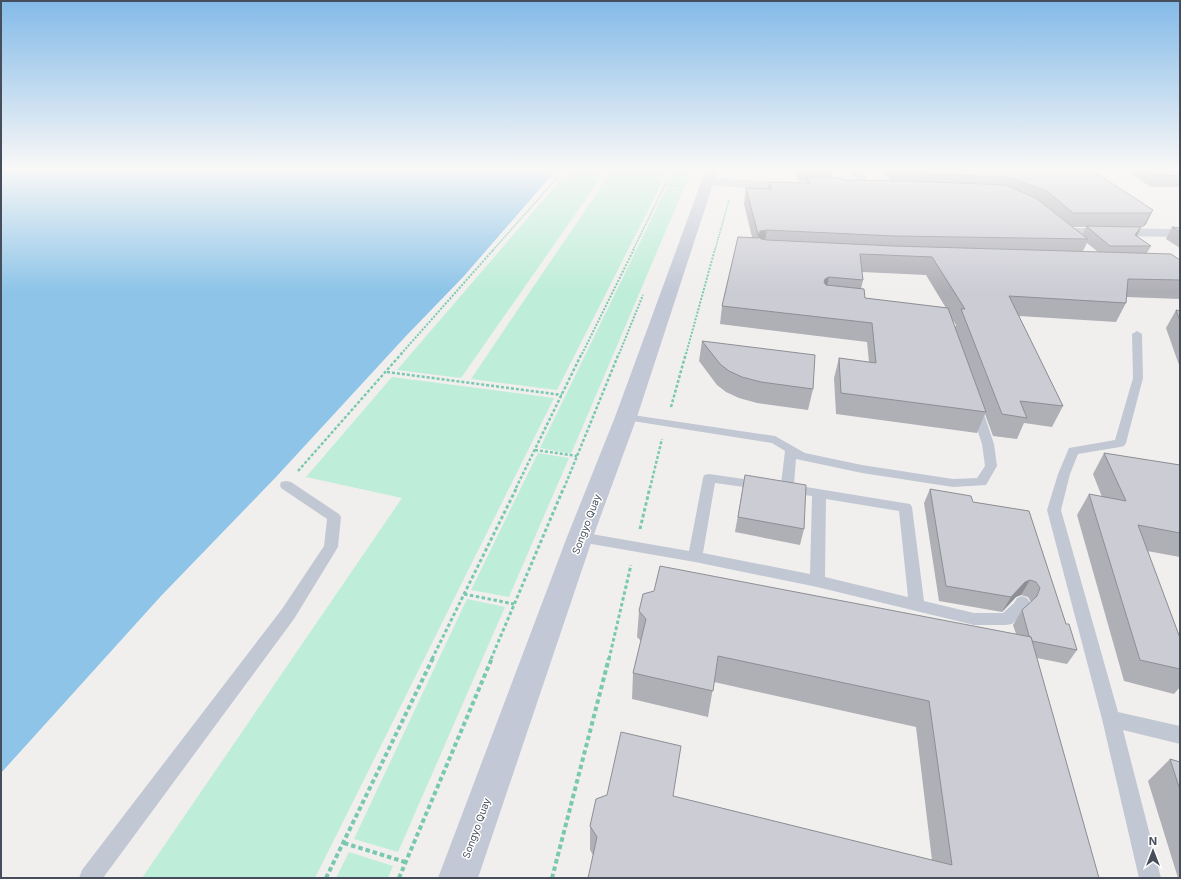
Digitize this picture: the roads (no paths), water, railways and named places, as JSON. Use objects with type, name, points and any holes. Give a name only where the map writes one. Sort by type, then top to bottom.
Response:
[{"type":"main road","name":"Songyo Quay","points":[[458,878],[580,537],[626,417],[690,210]]},
{"type":"street","points":[[1053,223],[1076,242]]},
{"type":"street","points":[[1064,232],[1180,233]]},
{"type":"lane","points":[[1137,334],[1138,378],[1120,443],[1073,451],[1064,474],[1054,510],[1111,719],[1150,878]]},
{"type":"lane","points":[[626,417],[775,440],[801,456],[862,469],[954,483],[981,482],[991,466],[988,444],[973,399]]},
{"type":"lane","points":[[787,489],[791,450]]},
{"type":"lane","points":[[695,558],[709,478],[819,493],[905,507],[917,605]]},
{"type":"lane","points":[[90,878],[288,614],[331,547],[334,517],[286,485]]},
{"type":"lane","points":[[817,581],[819,493]]},
{"type":"lane","points":[[580,537],[817,581],[974,619],[1006,619],[1021,606],[1022,602]]},
{"type":"lane","points":[[1111,719],[1180,735]]},
{"type":"water","points":[[1,210],[521,210],[464,276],[406,336],[276,477],[161,596],[1,773]]}]
